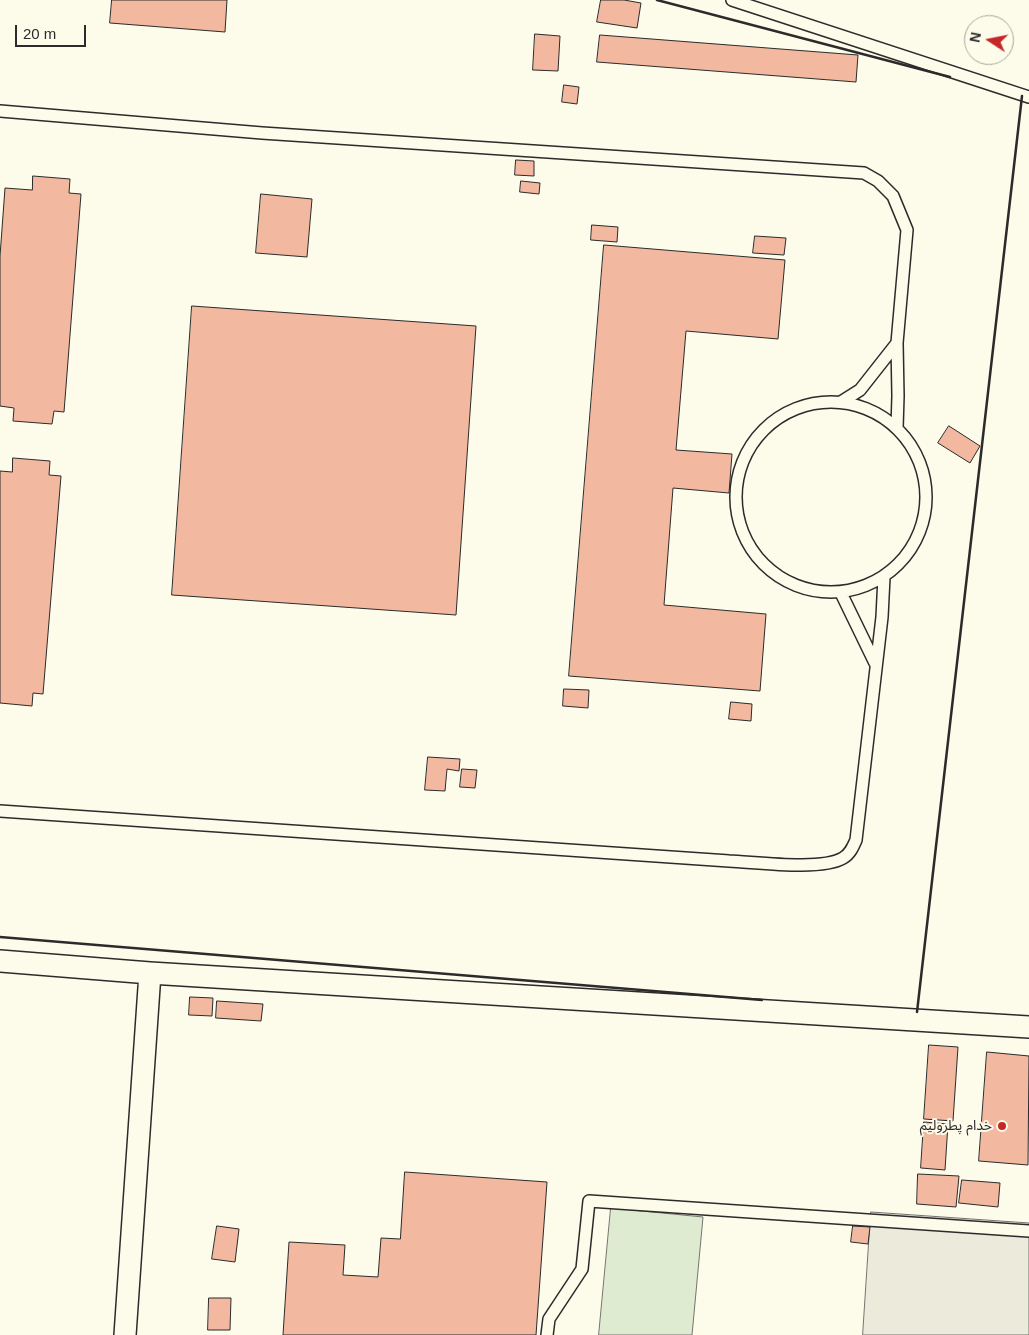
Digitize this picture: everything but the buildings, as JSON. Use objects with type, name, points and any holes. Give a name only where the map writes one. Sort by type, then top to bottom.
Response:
[{"type":"street","points":[[0,961],[150,973],[1029,1026]]},
{"type":"street","points":[[125,1335],[150,973]]},
{"type":"lane","points":[[732,0],[1029,97]]},
{"type":"lane","points":[[0,111],[272,133],[864,173],[878,181],[893,196],[907,230],[897,343],[897,428]]},
{"type":"lane","points":[[841,402],[860,390],[897,343]]},
{"type":"lane","points":[[822,402],[841,402],[861,406],[880,415],[897,428],[908,440],[917,456],[923,471],[926,488],[926,506],[923,522],[913,546],[898,567],[863,588],[841,593],[822,593],[804,589],[786,582],[771,572],[747,543],[736,507],[736,488],[740,470],[747,452],[758,437],[771,424],[787,413],[804,406],[822,402]]},
{"type":"lane","points":[[0,811],[820,866],[843,858],[852,851],[856,840],[875,663],[882,617],[884,577]]},
{"type":"lane","points":[[841,593],[875,663]]},
{"type":"lane","points":[[547,1335],[549,1319],[582,1269],[589,1201],[1029,1231]]},
{"type":"green space","points":[[611,1208],[703,1217],[692,1335],[599,1335]]},
{"type":"shaded area","points":[[871,1212],[1029,1223],[1029,1335],[863,1335]]},
{"type":"wall","points":[[657,0],[950,77]]},
{"type":"wall","points":[[917,1012],[1022,96]]},
{"type":"wall","points":[[0,937],[762,1000]]},
{"type":"place","name":"خدام پطرولیم","points":[[1002,1126]]}]
